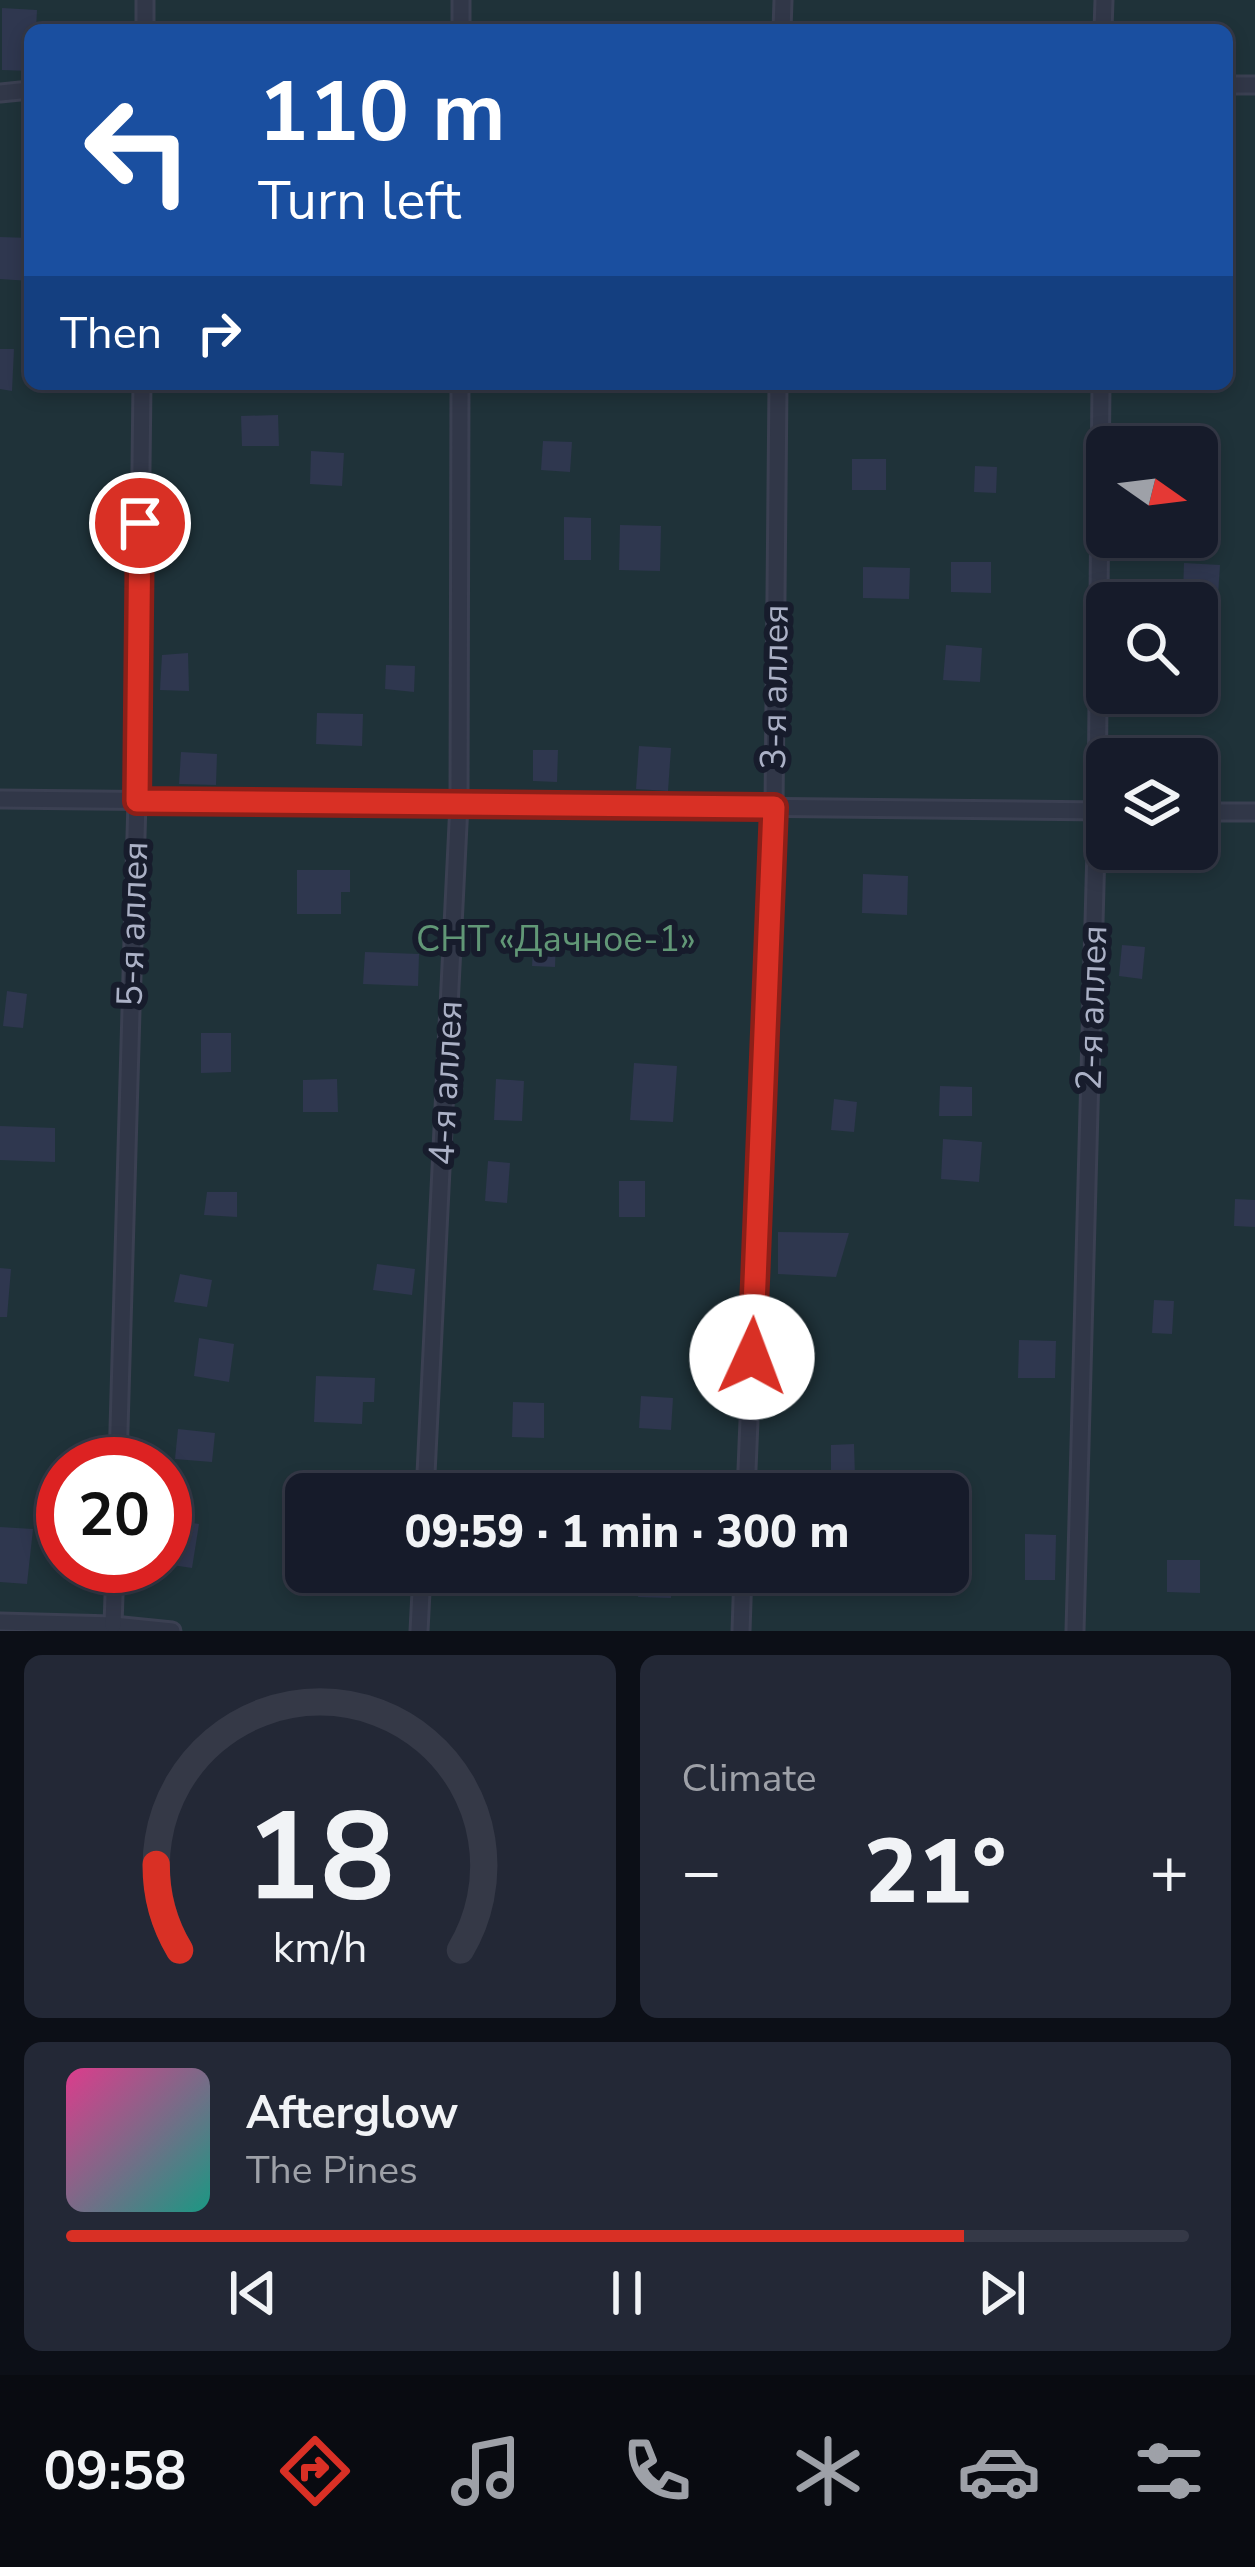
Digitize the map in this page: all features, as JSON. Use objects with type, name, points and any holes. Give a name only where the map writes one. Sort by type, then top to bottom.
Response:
[{"type":"lane","name":"5-я аллея","points":[[119,1437],[137,801],[142,390]]},
{"type":"lane","name":"4-я аллея","points":[[426,1473],[459,804],[460,390]]},
{"type":"lane","name":"3-я аллея","points":[[747,1473],[774,807],[778,390]]},
{"type":"lane","name":"2-я аллея","points":[[1101,390],[1102,738]]},
{"type":"lane","points":[[0,799],[1086,811]]},
{"type":"lane","points":[[1218,812],[1255,812]]},
{"type":"lane","name":"2-я аллея","points":[[1075,1631],[1100,870]]},
{"type":"lane","points":[[113,1625],[114,1593]]},
{"type":"lane","points":[[419,1631],[421,1593]]},
{"type":"lane","points":[[741,1631],[742,1593]]},
{"type":"lane","points":[[0,1622],[172,1631]]},
{"type":"green space","name":"СНТ «Дачное-1»","points":[[0,0],[1255,0],[1255,1631],[0,1631]]},
{"type":"building","points":[[2,8],[37,10],[36,24],[24,24],[24,71],[2,70]]},
{"type":"building","points":[[0,237],[24,238],[24,281],[0,279]]},
{"type":"building","points":[[0,349],[14,349],[12,391],[0,389]]},
{"type":"building","points":[[278,415],[279,446],[242,446],[241,416]]},
{"type":"building","points":[[543,441],[572,442],[570,472],[541,470]]},
{"type":"building","points":[[311,451],[344,453],[342,486],[310,484]]},
{"type":"building","points":[[852,459],[886,459],[886,490],[852,490]]},
{"type":"building","points":[[975,466],[997,467],[996,493],[974,492]]},
{"type":"building","points":[[564,517],[591,518],[591,560],[564,560]]},
{"type":"building","points":[[620,525],[661,526],[660,571],[619,570]]},
{"type":"building","points":[[951,562],[991,562],[991,593],[951,592]]},
{"type":"building","points":[[1184,563],[1220,565],[1218,596],[1218,582],[1183,582]]},
{"type":"building","points":[[863,567],[910,568],[909,599],[863,598]]},
{"type":"building","points":[[946,645],[982,648],[980,682],[943,680]]},
{"type":"building","points":[[188,653],[189,691],[160,690],[162,655]]},
{"type":"building","points":[[386,665],[415,666],[414,692],[385,689]]},
{"type":"building","points":[[317,713],[363,714],[362,746],[316,744]]},
{"type":"building","points":[[639,746],[671,748],[668,791],[636,789]]},
{"type":"building","points":[[533,750],[558,750],[557,782],[533,781]]},
{"type":"building","points":[[181,752],[217,754],[216,785],[179,784]]},
{"type":"building","points":[[297,870],[350,870],[350,892],[341,892],[341,914],[297,914]]},
{"type":"building","points":[[863,874],[908,876],[907,915],[862,913]]},
{"type":"building","points":[[534,934],[556,935],[555,967],[532,966]]},
{"type":"building","points":[[1122,945],[1145,947],[1142,979],[1119,976]]},
{"type":"building","points":[[365,952],[419,954],[418,986],[363,984]]},
{"type":"building","points":[[7,991],[27,994],[23,1028],[3,1026]]},
{"type":"building","points":[[201,1033],[231,1033],[231,1072],[201,1073]]},
{"type":"building","points":[[634,1063],[677,1066],[673,1122],[630,1120]]},
{"type":"building","points":[[337,1079],[338,1112],[303,1112],[303,1080]]},
{"type":"building","points":[[496,1079],[524,1081],[522,1121],[494,1120]]},
{"type":"building","points":[[940,1086],[972,1087],[972,1116],[939,1116]]},
{"type":"building","points":[[834,1099],[857,1102],[854,1132],[831,1130]]},
{"type":"building","points":[[0,1126],[55,1128],[55,1162],[0,1160]]},
{"type":"building","points":[[943,1139],[982,1142],[979,1182],[941,1179]]},
{"type":"building","points":[[488,1161],[510,1163],[507,1203],[485,1201]]},
{"type":"building","points":[[619,1181],[645,1181],[645,1217],[619,1217]]},
{"type":"building","points":[[207,1192],[237,1192],[237,1217],[204,1215]]},
{"type":"building","points":[[1235,1199],[1255,1200],[1255,1227],[1234,1226]]},
{"type":"building","points":[[778,1232],[849,1233],[836,1277],[778,1274]]},
{"type":"building","points":[[377,1264],[415,1269],[412,1295],[373,1290]]},
{"type":"building","points":[[0,1268],[11,1269],[7,1317],[0,1317]]},
{"type":"building","points":[[180,1274],[212,1280],[207,1307],[174,1302]]},
{"type":"building","points":[[1154,1300],[1174,1301],[1172,1334],[1152,1333]]},
{"type":"building","points":[[199,1338],[234,1344],[229,1382],[194,1376]]},
{"type":"building","points":[[1019,1340],[1056,1341],[1055,1378],[1018,1378]]},
{"type":"building","points":[[316,1376],[375,1378],[374,1402],[363,1402],[362,1424],[314,1422]]},
{"type":"building","points":[[641,1396],[673,1398],[671,1430],[639,1428]]},
{"type":"building","points":[[513,1402],[544,1403],[544,1438],[512,1437]]},
{"type":"building","points":[[178,1429],[215,1433],[212,1462],[192,1460],[192,1437],[177,1437]]},
{"type":"building","points":[[854,1444],[855,1473],[831,1473],[831,1445]]},
{"type":"building","points":[[192,1523],[199,1524],[192,1568]]},
{"type":"building","points":[[0,1527],[33,1529],[27,1584],[0,1582]]},
{"type":"building","points":[[1025,1534],[1056,1535],[1055,1580],[1025,1580]]},
{"type":"building","points":[[1167,1560],[1200,1560],[1200,1593],[1167,1592]]},
{"type":"building","points":[[638,1593],[671,1593],[671,1598],[638,1597]]},
{"type":"route","points":[[140,523],[137,801],[774,807],[752,1357]]}]
